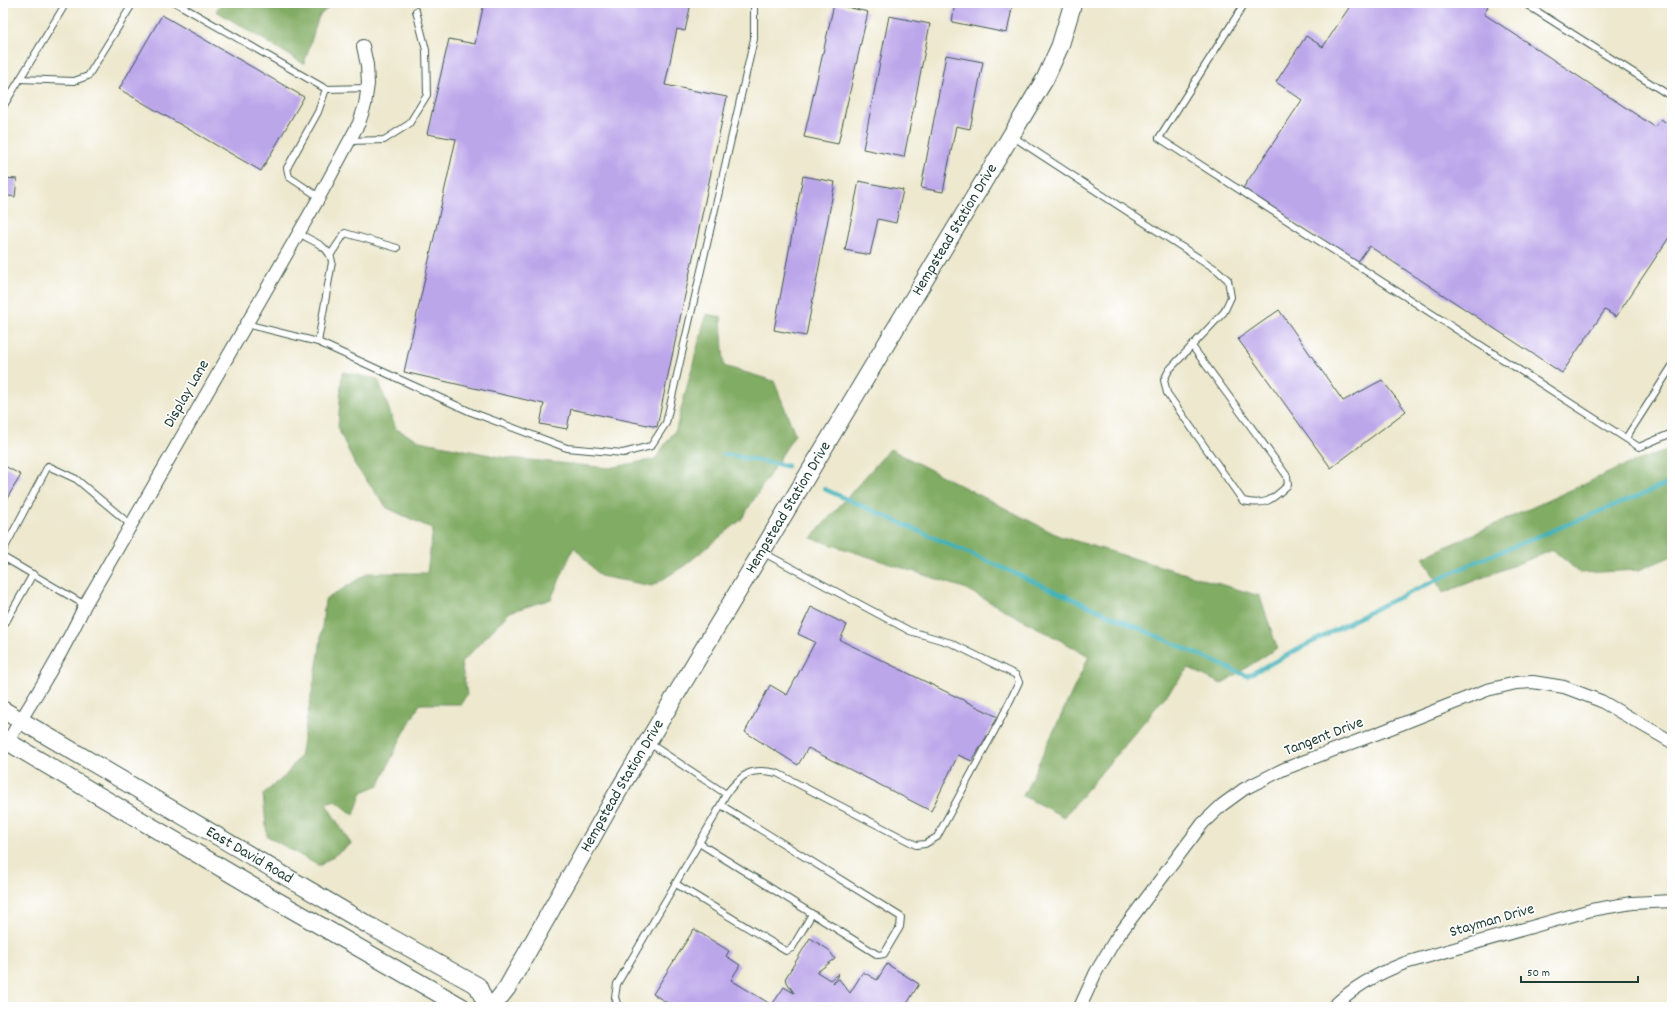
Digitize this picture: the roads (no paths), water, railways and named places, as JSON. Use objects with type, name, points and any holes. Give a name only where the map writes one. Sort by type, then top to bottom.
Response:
[{"type":"street","name":"Hempstead Station Drive","points":[[492,1007],[507,988],[648,742],[1045,79],[1060,46],[1073,3]]},
{"type":"street","name":"Display Lane","points":[[4,743],[21,720],[74,628],[85,605],[298,233],[359,123],[365,105],[368,88],[367,65],[363,46]]},
{"type":"street","name":"Tangent Drive","points":[[1080,1007],[1096,972],[1115,940],[1203,823],[1222,805],[1244,789],[1284,769],[1487,690],[1516,683],[1534,682],[1564,687],[1601,701],[1672,742]]},
{"type":"street","name":"East David Road","points":[[3,710],[370,926],[478,986],[487,1007]]},
{"type":"street","name":"East David Road","points":[[4,743],[462,1007]]},
{"type":"street","name":"Stayman Drive","points":[[1333,1007],[1356,988],[1385,971],[1405,962],[1591,910],[1632,902],[1672,900]]},
{"type":"lane","points":[[3,108],[66,3]]},
{"type":"lane","points":[[20,79],[74,81],[88,76],[133,3]]},
{"type":"lane","points":[[176,3],[326,89],[368,88]]},
{"type":"lane","points":[[246,324],[318,342],[471,412],[567,448],[623,453],[651,446],[666,423],[754,39],[754,3]]},
{"type":"lane","points":[[1245,3],[1159,138],[1639,447],[1672,434]]},
{"type":"lane","points":[[1524,3],[1672,96]]},
{"type":"lane","points":[[349,141],[384,140],[409,124],[427,95],[426,50],[416,11]]},
{"type":"lane","points":[[319,196],[289,177],[287,168],[318,112],[326,89]]},
{"type":"lane","points":[[1011,136],[1217,270],[1228,280],[1231,297],[1224,312],[1169,370],[1164,380],[1167,393],[1243,501],[1256,504],[1272,499],[1288,485],[1287,476],[1192,346]]},
{"type":"lane","points":[[298,233],[326,249],[331,254],[332,262],[318,342]]},
{"type":"lane","points":[[331,254],[345,233],[397,248]]},
{"type":"lane","points":[[1626,438],[1672,366]]},
{"type":"lane","points":[[3,551],[48,466],[76,479],[131,525]]},
{"type":"lane","points":[[618,1007],[615,997],[617,984],[676,884],[726,794],[736,781],[752,771],[762,770],[777,773],[916,845],[925,844],[937,837],[1004,713],[1019,682],[1016,676],[951,643],[910,631],[762,552]]},
{"type":"lane","points":[[3,557],[85,605]]},
{"type":"lane","points":[[3,627],[33,574]]},
{"type":"lane","points":[[648,742],[726,794]]},
{"type":"lane","points":[[699,843],[878,955],[884,954],[900,927],[901,917],[721,805]]},
{"type":"lane","points":[[676,884],[786,951],[792,948],[812,914]]},
{"type":"waterway","points":[[724,454],[787,466]]},
{"type":"waterway","points":[[824,489],[1247,676],[1385,604],[1480,560],[1672,482]]}]
